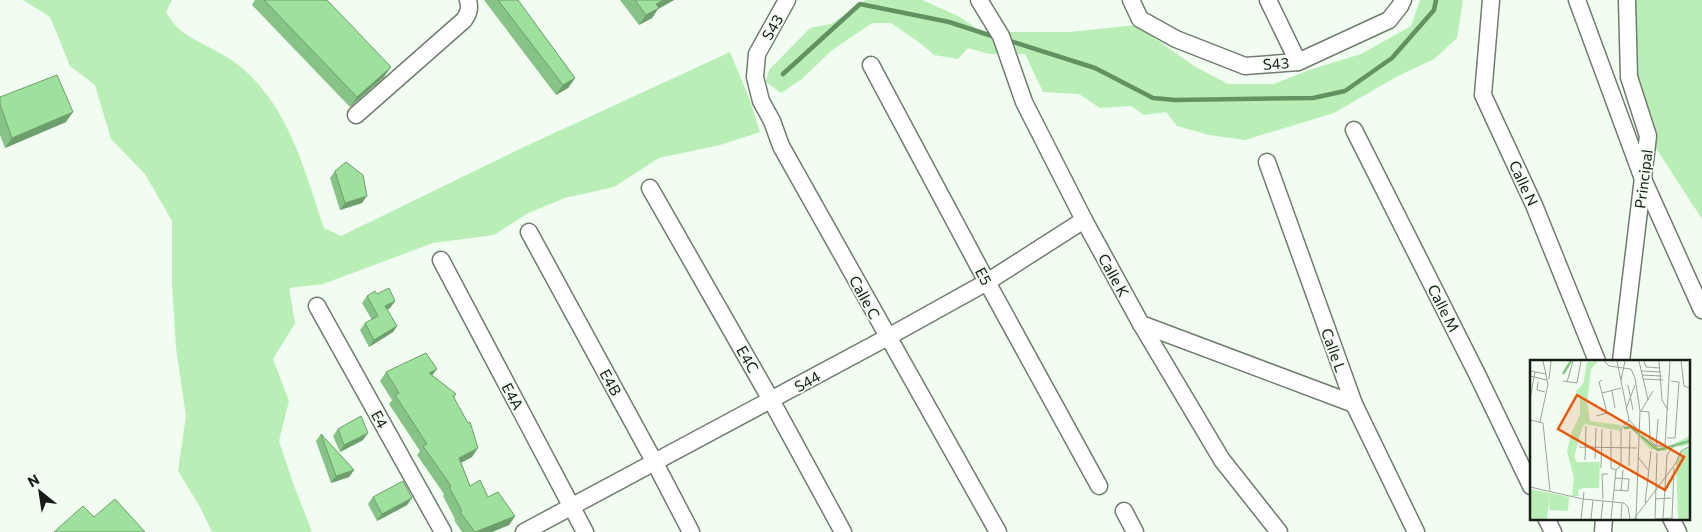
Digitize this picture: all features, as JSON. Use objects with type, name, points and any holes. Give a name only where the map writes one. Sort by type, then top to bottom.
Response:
[{"type":"street","points":[[356,115],[464,20],[470,6],[468,0]]},
{"type":"street","name":"S43","points":[[757,54],[787,0]]},
{"type":"street","name":"Calle K","points":[[979,0],[1001,36],[1024,102],[1084,220],[1141,324],[1222,460],[1279,532]]},
{"type":"street","name":"S43","points":[[1131,0],[1140,19],[1176,39],[1245,66],[1298,62],[1389,20],[1403,0]]},
{"type":"street","points":[[1268,0],[1298,62]]},
{"type":"street","name":"Calle N","points":[[1491,0],[1483,95],[1534,205],[1597,360]]},
{"type":"street","points":[[1577,0],[1643,179],[1702,310]]},
{"type":"street","name":"Principal","points":[[1621,360],[1648,136],[1629,77],[1627,0]]},
{"type":"street","name":"Calle C","points":[[757,54],[755,77],[761,101],[772,121],[781,146],[998,532]]},
{"type":"street","name":"E5","points":[[872,65],[987,282],[1099,486]]},
{"type":"street","name":"Calle M","points":[[1354,130],[1530,484]]},
{"type":"street","name":"Calle L","points":[[1267,162],[1354,404],[1416,532]]},
{"type":"street","name":"E4C","points":[[650,188],[771,400],[843,532]]},
{"type":"street","name":"S44","points":[[524,532],[655,463],[987,282],[1084,220]]},
{"type":"street","name":"E4B","points":[[529,232],[655,463],[690,532]]},
{"type":"street","name":"E4A","points":[[441,260],[585,532]]},
{"type":"street","name":"E4","points":[[317,306],[443,532]]},
{"type":"street","points":[[1141,324],[1354,404]]},
{"type":"street","points":[[1124,511],[1135,532]]},
{"type":"street","points":[[1547,520],[1553,532]]},
{"type":"street","points":[[1672,520],[1678,532]]},
{"type":"green space","points":[[23,0],[172,0],[166,12],[177,27],[188,36],[233,61],[252,77],[267,95],[280,115],[301,159],[324,228],[341,236],[524,147],[730,52],[749,98],[760,132],[720,145],[659,158],[614,187],[565,198],[528,213],[494,235],[433,243],[323,284],[289,288],[295,323],[273,359],[289,401],[279,441],[312,532],[212,532],[200,507],[178,471],[186,416],[176,348],[172,283],[172,221],[145,174],[111,139],[95,85],[70,66],[50,17]]},
{"type":"green space","points":[[866,0],[922,0],[958,16],[982,32],[1070,32],[1136,25],[1194,66],[1228,84],[1274,84],[1309,70],[1361,54],[1411,26],[1420,0],[1463,0],[1457,38],[1434,59],[1398,76],[1334,113],[1245,140],[1209,135],[1177,126],[1166,112],[1144,115],[1131,106],[1100,108],[1079,94],[1043,92],[1025,54],[989,54],[968,48],[958,59],[934,55],[891,23],[872,23],[831,51],[802,79],[781,93],[766,82],[769,70],[810,28],[831,24]]},
{"type":"green space","points":[[1627,0],[1702,0],[1702,219],[1648,136],[1629,77]]},
{"type":"building","points":[[264,0],[327,0],[391,67],[357,97]]},
{"type":"building","points":[[498,0],[518,0],[575,78],[563,85]]},
{"type":"building","points":[[635,0],[664,0],[656,4],[659,8],[646,15]]},
{"type":"building","points":[[57,75],[73,112],[12,138],[0,104],[0,97]]},
{"type":"building","points":[[346,162],[363,175],[367,196],[345,203],[335,171]]},
{"type":"building","points":[[389,288],[395,301],[385,306],[397,326],[374,340],[365,323],[378,316],[367,296],[375,291],[377,294]]},
{"type":"building","points":[[426,353],[437,369],[429,373],[456,394],[453,396],[468,423],[470,422],[478,448],[459,458],[470,486],[480,480],[488,497],[498,492],[515,516],[475,532],[460,512],[462,511],[449,487],[451,486],[423,446],[427,444],[395,395],[399,393],[386,372]]},
{"type":"building","points":[[361,416],[368,433],[344,445],[338,429]]},
{"type":"building","points":[[321,434],[354,470],[336,476]]},
{"type":"building","points":[[403,481],[412,498],[382,514],[373,497]]},
{"type":"building","points":[[115,499],[145,532],[54,532],[83,506],[94,517]]},
{"type":"waterway","points":[[1007,40],[1095,68],[1153,98],[1175,100],[1313,98],[1345,91],[1392,58],[1434,10],[1436,0]]},
{"type":"waterway","points":[[783,74],[860,4],[949,22],[995,37]]}]
